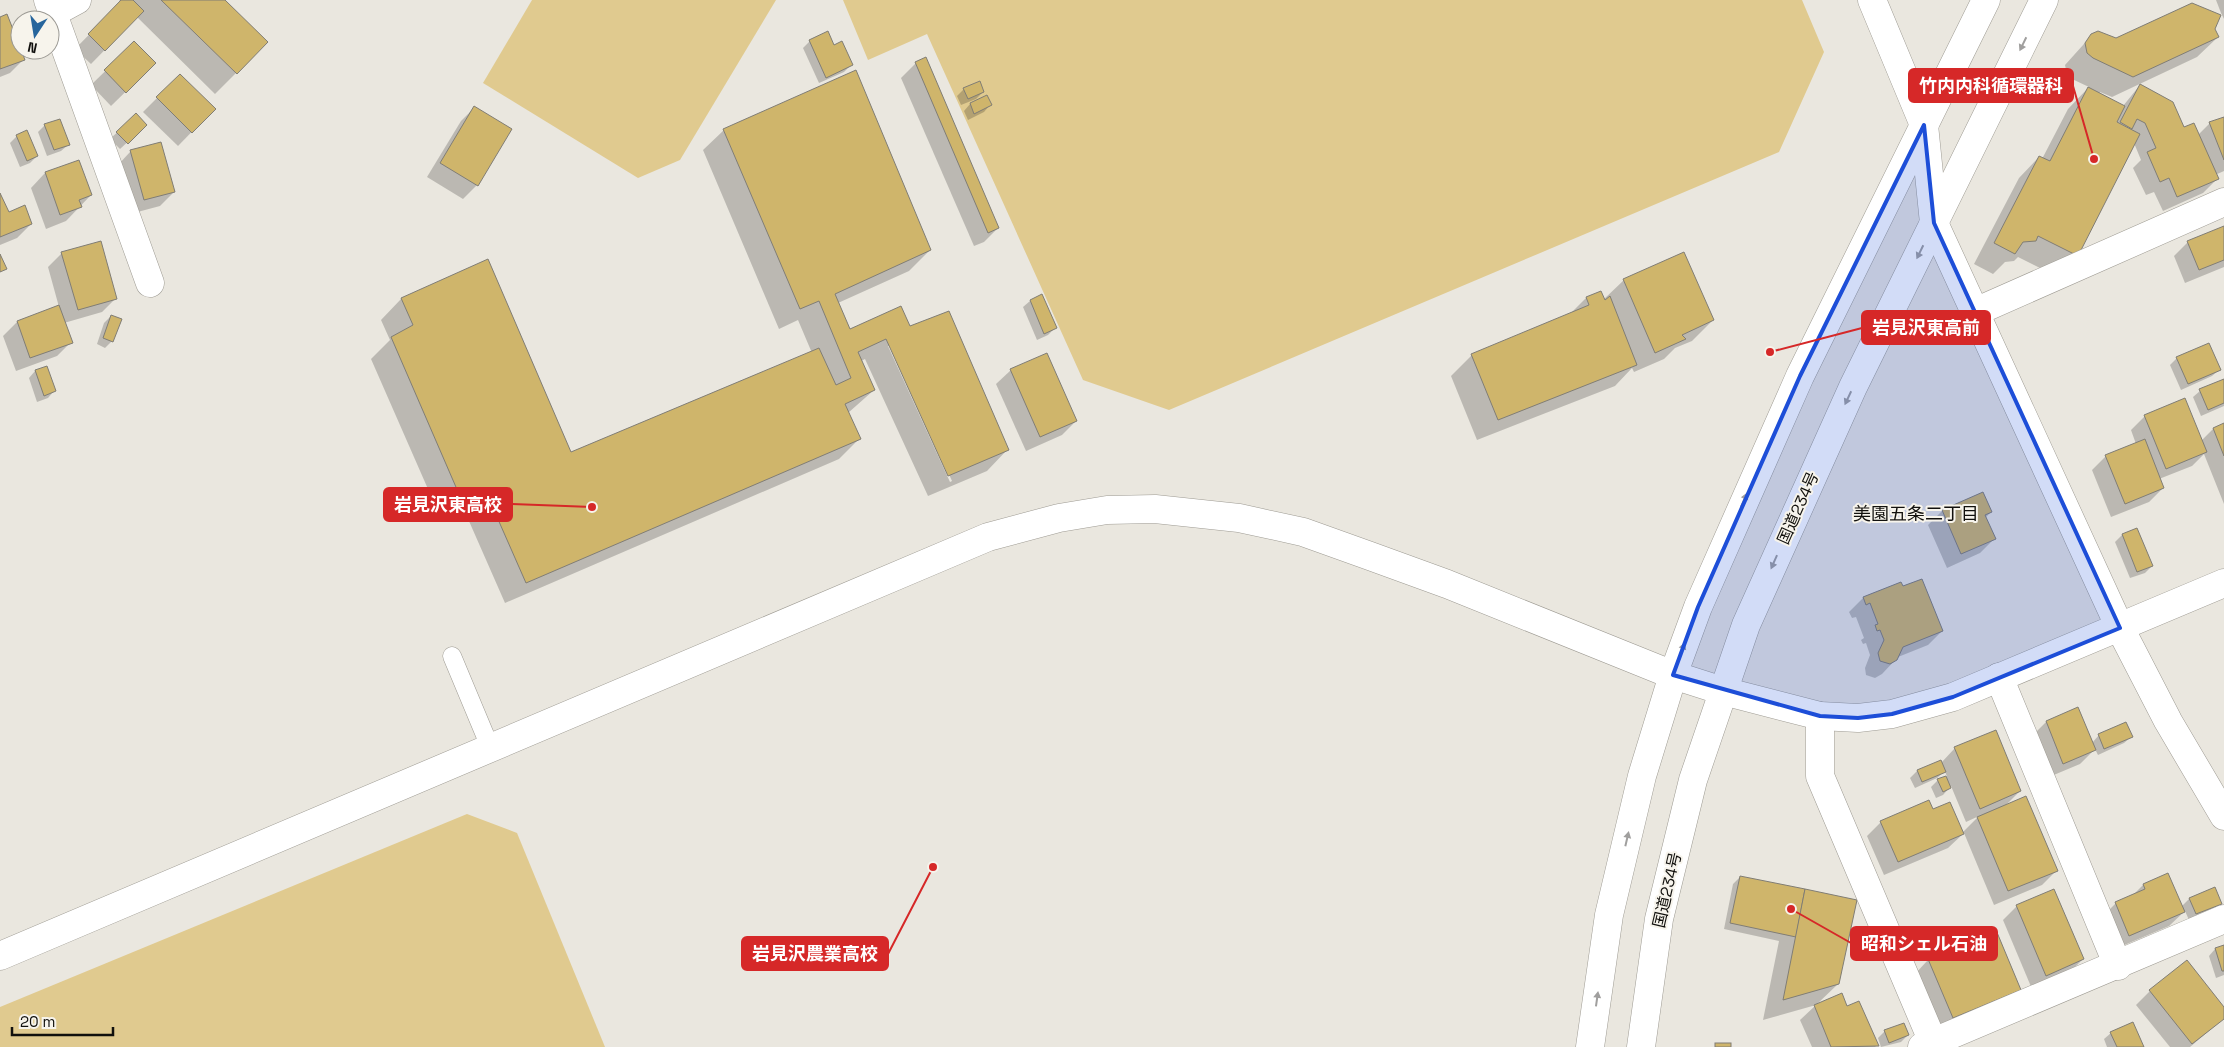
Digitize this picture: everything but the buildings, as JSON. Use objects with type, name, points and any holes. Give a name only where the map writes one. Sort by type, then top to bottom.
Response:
[{"type":"main road","points":[[77,0],[50,6],[150,283]]},
{"type":"main road","points":[[1872,0],[1924,125],[1934,223],[2120,628],[2168,721],[2224,816]]},
{"type":"main road","points":[[1590,1047],[1609,915],[1642,776],[1673,675],[1698,607],[1800,376],[1986,0]]},
{"type":"main road","name":"国道234号","points":[[1641,1047],[1659,919],[1693,780],[1746,625],[1853,387],[2044,0]]},
{"type":"main road","points":[[1975,312],[2224,202]]},
{"type":"main road","points":[[0,956],[988,537],[1059,518],[1107,510],[1155,509],[1202,512],[1303,532],[1446,584],[1673,675],[1723,691],[1820,716],[1858,718],[1892,714],[1953,697],[2120,628],[2224,582]]},
{"type":"main road","points":[[1999,677],[2118,966]]},
{"type":"main road","points":[[1820,716],[1820,776],[1930,1045],[2224,919]]},
{"type":"lane","points":[[452,656],[490,747]]},
{"type":"highlighted area","points":[[1924,125],[1934,223],[2120,628],[1953,697],[1892,714],[1858,718],[1820,716],[1673,675],[1698,607],[1800,376]]},
{"type":"shaded area","points":[[532,0],[776,0],[680,160],[638,178],[483,83]]},
{"type":"shaded area","points":[[843,0],[1802,0],[1824,52],[1779,152],[1169,410],[1083,380],[927,34],[868,60]]},
{"type":"shaded area","points":[[467,814],[517,833],[605,1047],[0,1047],[0,1007]]},
{"type":"place","name":"竹内内科循環器科","points":[[2094,159]]},
{"type":"place","name":"岩見沢東高前","points":[[1770,352]]},
{"type":"place","name":"岩見沢東高校","points":[[592,507]]},
{"type":"place","name":"岩見沢農業高校","points":[[933,867]]},
{"type":"place","name":"昭和シェル石油","points":[[1791,909]]},
{"type":"district","name":"美園五条二丁目","points":[[1916,513]]}]
